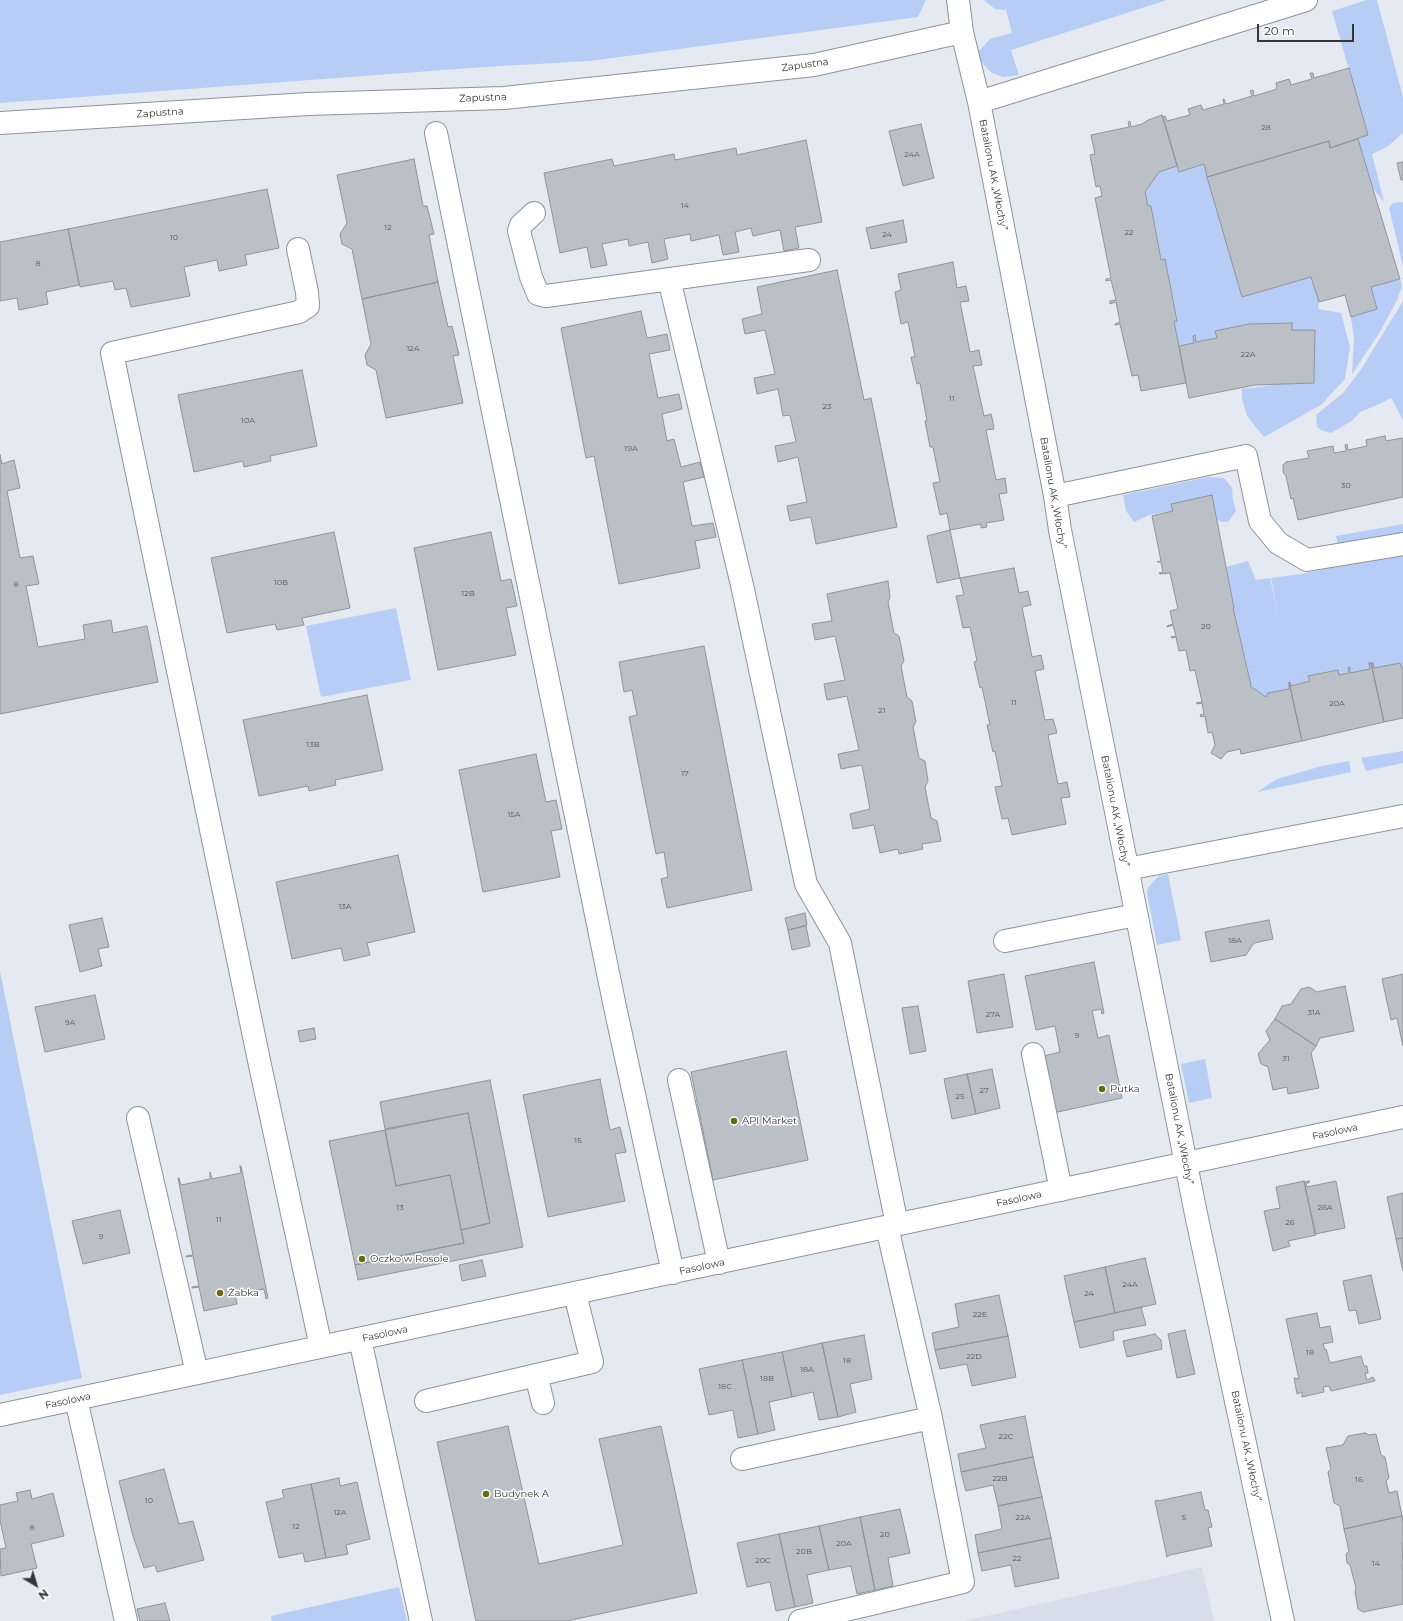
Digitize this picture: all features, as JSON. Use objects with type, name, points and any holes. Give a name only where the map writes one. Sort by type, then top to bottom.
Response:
[{"type":"street","name":"Batalionu AK „Włochy”","points":[[958,0],[962,32],[979,102],[1055,496],[1061,537],[1136,915],[1186,1164],[1283,1621]]},
{"type":"street","points":[[979,102],[1306,0]]},
{"type":"street","name":"Zapustna","points":[[0,123],[308,104],[504,98],[814,65],[962,32]]},
{"type":"street","points":[[436,133],[615,1007],[672,1273]]},
{"type":"street","points":[[534,213],[521,225],[519,231],[531,277],[538,294],[546,296],[809,260]]},
{"type":"street","points":[[298,249],[307,292],[308,306],[299,312],[112,353],[256,1048],[321,1347]]},
{"type":"street","points":[[669,279],[742,585],[806,884],[840,943],[892,1226],[963,1582],[800,1621]]},
{"type":"street","points":[[1055,496],[1246,456],[1260,521],[1278,544],[1308,560],[1403,544]]},
{"type":"street","points":[[1127,869],[1403,816]]},
{"type":"street","points":[[1004,941],[1136,915]]},
{"type":"street","points":[[1033,1054],[1061,1190]]},
{"type":"street","points":[[680,1080],[719,1263]]},
{"type":"street","name":"Fasolowa","points":[[0,1415],[1403,1117]]},
{"type":"street","points":[[138,1118],[197,1373]]},
{"type":"street","points":[[426,1401],[592,1362],[575,1294]]},
{"type":"street","points":[[360,1339],[421,1621]]},
{"type":"street","points":[[536,1375],[543,1403]]},
{"type":"street","points":[[76,1399],[126,1621]]},
{"type":"street","points":[[742,1460],[931,1418]]},
{"type":"shaded area","points":[[0,0],[926,0],[918,17],[590,61],[485,67],[0,103]]},
{"type":"shaded area","points":[[984,0],[1167,0],[1011,50],[1019,75],[1003,77],[992,73],[984,65],[979,57],[979,51],[990,39],[1012,33],[1006,10],[995,9]]},
{"type":"shaded area","points":[[1367,0],[1377,0],[1403,97],[1403,133],[1387,147],[1372,154],[1384,202],[1372,187],[1358,139],[1368,135],[1332,11]]},
{"type":"shaded area","points":[[1204,164],[1242,297],[1311,277],[1319,302],[1318,309],[1341,313],[1350,347],[1345,379],[1321,405],[1264,437],[1247,416],[1242,399],[1242,389],[1281,384],[1314,383],[1315,330],[1292,330],[1291,323],[1249,324],[1216,331],[1217,338],[1196,342],[1194,335],[1194,343],[1179,346],[1174,321],[1177,321],[1165,260],[1161,260],[1151,206],[1148,206],[1145,192],[1159,172],[1177,166],[1179,172]]},
{"type":"shaded area","points":[[1403,202],[1403,266],[1389,208],[1393,203]]},
{"type":"shaded area","points":[[1400,279],[1402,286],[1397,300],[1380,332],[1352,374],[1354,338],[1351,317],[1377,309],[1371,287]]},
{"type":"shaded area","points":[[1403,301],[1403,420],[1391,398],[1360,412],[1353,420],[1331,433],[1321,430],[1317,427],[1316,415],[1343,393],[1360,371]]},
{"type":"shaded area","points":[[1208,477],[1224,478],[1232,488],[1236,511],[1228,522],[1217,520],[1212,496],[1173,511],[1149,515],[1134,522],[1126,511],[1123,495]]},
{"type":"shaded area","points":[[1403,524],[1403,533],[1338,545],[1336,536]]},
{"type":"shaded area","points":[[1403,553],[1403,668],[1400,663],[1374,668],[1373,663],[1370,663],[1370,669],[1350,673],[1350,668],[1349,673],[1339,675],[1337,670],[1309,676],[1310,681],[1291,686],[1290,682],[1288,682],[1289,689],[1268,693],[1266,697],[1250,686],[1251,684],[1233,608],[1226,567],[1248,561],[1256,580],[1270,578],[1278,615],[1271,578],[1301,574]]},
{"type":"shaded area","points":[[396,608],[411,680],[321,697],[306,626]]},
{"type":"shaded area","points":[[1403,751],[1403,763],[1366,771],[1361,758]]},
{"type":"shaded area","points":[[1349,761],[1351,772],[1257,792],[1277,779],[1322,766]]},
{"type":"shaded area","points":[[1168,874],[1181,940],[1157,945],[1147,893],[1148,887],[1159,876]]},
{"type":"shaded area","points":[[0,971],[82,1378],[0,1395]]},
{"type":"shaded area","points":[[1205,1059],[1212,1098],[1189,1103],[1181,1064]]},
{"type":"shaded area","points":[[1202,1567],[1214,1621],[965,1621],[1168,1575]]},
{"type":"shaded area","points":[[399,1587],[407,1621],[272,1621],[271,1616]]},
{"type":"building","points":[[1349,68],[1368,135],[1330,148],[1329,141],[1207,177],[1204,164],[1179,172],[1163,117],[1165,116],[1167,121],[1190,115],[1188,109],[1201,105],[1203,110],[1224,104],[1223,99],[1226,104],[1252,96],[1250,91],[1253,90],[1254,96],[1277,89],[1276,83],[1289,79],[1291,85],[1312,79],[1310,73],[1313,73],[1314,78]]},
{"type":"building","points":[[1162,115],[1177,166],[1159,172],[1145,192],[1148,206],[1151,206],[1161,260],[1165,259],[1177,321],[1174,321],[1186,383],[1141,391],[1138,375],[1132,376],[1120,324],[1115,325],[1120,322],[1116,302],[1110,304],[1110,301],[1116,300],[1111,280],[1106,281],[1106,279],[1111,278],[1095,198],[1102,196],[1100,186],[1096,187],[1090,155],[1095,154],[1091,135],[1129,127],[1128,122],[1130,121],[1131,127],[1142,124]]},
{"type":"building","points":[[921,124],[934,178],[903,186],[889,131]]},
{"type":"building","points":[[1358,139],[1400,279],[1371,287],[1377,309],[1351,317],[1345,295],[1319,302],[1311,277],[1242,297],[1207,177],[1329,141],[1330,148]]},
{"type":"building","points":[[806,140],[822,222],[795,227],[799,248],[784,251],[780,230],[753,236],[751,228],[735,232],[739,252],[723,255],[719,235],[691,241],[690,234],[664,239],[668,259],[652,263],[648,242],[629,246],[628,239],[602,244],[607,265],[591,268],[587,247],[560,253],[544,173],[612,159],[614,166],[674,154],[675,160],[736,148],[737,155]]},
{"type":"building","points":[[414,159],[423,206],[427,206],[434,234],[429,235],[438,282],[362,299],[352,249],[342,244],[340,234],[347,223],[337,175]]},
{"type":"building","points":[[1403,162],[1403,180],[1401,180],[1397,163]]},
{"type":"building","points":[[267,189],[279,248],[245,255],[247,265],[219,271],[217,260],[184,267],[190,296],[131,307],[126,288],[115,290],[113,281],[80,287],[68,229]]},
{"type":"building","points":[[903,220],[907,242],[871,249],[866,228]]},
{"type":"building","points":[[68,229],[79,285],[46,292],[48,304],[19,310],[17,298],[0,301],[0,242]]},
{"type":"building","points":[[953,262],[957,288],[966,286],[969,301],[960,302],[970,352],[979,350],[982,365],[973,366],[984,416],[991,414],[993,422],[994,429],[986,430],[996,480],[1005,478],[1007,493],[999,494],[1004,520],[986,523],[987,527],[981,528],[981,524],[950,530],[947,513],[940,515],[933,483],[940,482],[933,447],[930,447],[920,383],[917,384],[911,357],[915,357],[908,322],[901,324],[895,292],[901,290],[898,274]]},
{"type":"building","points":[[837,270],[864,400],[871,398],[897,527],[816,544],[811,517],[790,521],[787,506],[807,502],[798,457],[778,462],[775,446],[796,442],[790,415],[783,416],[778,389],[757,394],[754,378],[775,374],[765,330],[745,334],[742,319],[762,314],[757,287]]},
{"type":"building","points":[[438,282],[448,327],[452,326],[459,355],[453,356],[463,403],[386,418],[376,370],[367,365],[365,355],[371,344],[362,299]]},
{"type":"building","points":[[641,311],[647,338],[667,334],[670,350],[649,354],[658,398],[679,394],[682,409],[662,414],[667,441],[674,439],[681,467],[700,462],[704,477],[683,482],[692,526],[713,523],[716,537],[695,541],[700,568],[619,584],[594,456],[586,458],[561,328]]},
{"type":"building","points":[[1292,323],[1292,330],[1315,330],[1314,383],[1255,385],[1189,398],[1179,346],[1194,343],[1193,336],[1195,335],[1196,342],[1217,338],[1215,331],[1249,324]]},
{"type":"building","points":[[302,370],[317,446],[270,456],[271,461],[244,467],[243,461],[194,472],[178,395]]},
{"type":"building","points":[[1385,436],[1386,441],[1403,438],[1403,497],[1298,520],[1293,498],[1291,499],[1286,476],[1283,472],[1283,465],[1286,462],[1309,458],[1307,451],[1333,446],[1334,453],[1346,451],[1345,445],[1347,444],[1348,450],[1367,446],[1366,440]]},
{"type":"building","points":[[0,455],[2,464],[14,460],[20,488],[7,491],[20,558],[33,556],[39,584],[26,586],[38,647],[85,639],[83,625],[111,620],[113,633],[147,626],[158,682],[0,714]]},
{"type":"building","points":[[1212,495],[1233,608],[1250,686],[1266,697],[1268,693],[1289,689],[1289,682],[1302,741],[1241,754],[1240,749],[1227,752],[1221,759],[1211,753],[1215,745],[1212,732],[1208,733],[1205,716],[1201,717],[1200,715],[1204,714],[1202,703],[1196,703],[1202,702],[1195,670],[1190,671],[1186,650],[1179,651],[1176,637],[1171,637],[1176,636],[1173,625],[1167,627],[1173,624],[1170,611],[1178,609],[1170,573],[1159,573],[1163,572],[1161,562],[1157,562],[1161,561],[1152,516],[1173,511],[1171,504]]},
{"type":"building","points":[[950,530],[960,578],[937,583],[927,536]]},
{"type":"building","points":[[334,532],[350,608],[302,618],[304,625],[277,630],[275,624],[227,633],[211,558]]},
{"type":"building","points":[[491,532],[501,581],[511,579],[517,606],[506,608],[516,655],[438,670],[414,548]]},
{"type":"building","points":[[1014,568],[1019,593],[1028,591],[1031,605],[1022,607],[1032,657],[1041,655],[1044,669],[1035,671],[1045,720],[1053,719],[1057,733],[1048,735],[1058,784],[1067,782],[1070,797],[1061,798],[1066,824],[1012,835],[1008,818],[1002,819],[995,787],[1002,786],[995,751],[993,752],[987,725],[990,725],[982,687],[980,688],[974,662],[977,661],[970,627],[963,628],[956,596],[964,595],[960,578]]},
{"type":"building","points":[[888,581],[890,597],[888,602],[894,633],[899,636],[904,661],[901,666],[907,697],[912,701],[916,722],[913,727],[919,758],[925,761],[928,781],[925,787],[931,818],[937,821],[941,841],[922,844],[923,849],[899,854],[898,849],[880,853],[874,825],[853,829],[850,814],[870,809],[862,765],[841,769],[838,754],[859,750],[847,696],[827,700],[824,684],[845,680],[835,636],[815,640],[812,624],[832,621],[827,594]]},
{"type":"building","points":[[704,646],[752,890],[667,908],[661,879],[668,877],[664,852],[656,854],[629,717],[637,715],[632,690],[624,692],[619,662]]},
{"type":"building","points":[[1369,663],[1371,663],[1384,722],[1302,741],[1289,682],[1291,686],[1310,681],[1308,676],[1338,670],[1339,675],[1349,673],[1348,668],[1350,667],[1350,673],[1370,669]]},
{"type":"building","points":[[1371,663],[1373,663],[1374,668],[1400,663],[1403,668],[1403,718],[1384,722]]},
{"type":"building","points":[[367,695],[383,770],[335,780],[336,785],[309,791],[308,786],[259,796],[243,720]]},
{"type":"building","points":[[536,754],[546,802],[556,800],[562,829],[551,831],[560,877],[483,892],[459,770]]},
{"type":"building","points":[[398,855],[415,932],[367,943],[370,955],[344,961],[341,948],[292,959],[276,882]]},
{"type":"building","points":[[805,913],[807,925],[788,930],[785,918]]},
{"type":"building","points":[[102,918],[109,947],[98,949],[102,966],[80,972],[69,925]]},
{"type":"building","points":[[1269,920],[1273,939],[1254,943],[1246,955],[1211,962],[1205,932]]},
{"type":"building","points":[[806,926],[810,946],[792,950],[788,930]]},
{"type":"building","points":[[1094,962],[1104,1013],[1102,1014],[1101,1009],[1092,1011],[1098,1038],[1109,1035],[1122,1098],[1053,1113],[1044,1056],[1060,1052],[1055,1026],[1036,1030],[1025,976]]},
{"type":"building","points":[[1004,974],[1013,1027],[977,1033],[968,981]]},
{"type":"building","points":[[1403,974],[1403,1046],[1397,1018],[1391,1020],[1382,979]]},
{"type":"building","points":[[1345,986],[1354,1031],[1320,1038],[1316,1046],[1275,1019],[1282,1006],[1291,1004],[1301,989],[1309,987],[1317,992]]},
{"type":"building","points":[[95,995],[105,1039],[45,1052],[35,1007]]},
{"type":"building","points":[[918,1006],[926,1051],[910,1054],[902,1008]]},
{"type":"building","points":[[1275,1019],[1316,1046],[1311,1053],[1319,1088],[1288,1094],[1287,1087],[1273,1090],[1268,1067],[1261,1064],[1258,1054],[1270,1040],[1266,1031]]},
{"type":"building","points":[[314,1028],[316,1039],[300,1042],[298,1031]]},
{"type":"building","points":[[786,1051],[808,1160],[713,1180],[691,1072]]},
{"type":"building","points":[[992,1069],[1000,1108],[976,1114],[967,1074]]},
{"type":"building","points":[[967,1074],[976,1114],[952,1119],[944,1079]]},
{"type":"building","points":[[600,1079],[610,1130],[620,1127],[626,1152],[615,1154],[625,1201],[548,1217],[523,1095]]},
{"type":"building","points":[[490,1080],[523,1247],[358,1280],[355,1265],[464,1243],[461,1230],[490,1223],[468,1113],[385,1129],[380,1102]]},
{"type":"building","points":[[468,1113],[490,1223],[461,1230],[450,1175],[396,1186],[385,1130]]},
{"type":"building","points":[[385,1130],[396,1186],[450,1175],[464,1243],[355,1265],[329,1141]]},
{"type":"building","points":[[240,1166],[268,1298],[266,1299],[264,1289],[235,1294],[237,1304],[204,1311],[199,1287],[192,1288],[199,1286],[193,1256],[186,1257],[193,1255],[178,1178],[181,1185],[210,1179],[210,1172],[212,1179],[241,1173]]},
{"type":"building","points":[[1304,1181],[1316,1235],[1288,1241],[1290,1246],[1273,1251],[1264,1211],[1280,1208],[1276,1187]]},
{"type":"building","points":[[1309,1181],[1309,1183],[1306,1183],[1307,1187],[1336,1181],[1345,1228],[1315,1234],[1304,1182]]},
{"type":"building","points":[[1403,1193],[1403,1238],[1396,1239],[1387,1197]]},
{"type":"building","points":[[120,1210],[130,1253],[83,1264],[72,1221]]},
{"type":"building","points":[[1403,1238],[1403,1271],[1396,1239]]},
{"type":"building","points":[[1145,1258],[1156,1304],[1115,1313],[1105,1267]]},
{"type":"building","points":[[482,1260],[486,1276],[462,1281],[459,1265]]},
{"type":"building","points":[[1105,1267],[1115,1313],[1074,1322],[1064,1276]]},
{"type":"building","points":[[1371,1275],[1381,1319],[1359,1324],[1356,1310],[1349,1311],[1343,1281]]},
{"type":"building","points":[[999,1295],[1008,1336],[935,1350],[932,1333],[959,1327],[955,1304]]},
{"type":"building","points":[[1141,1307],[1146,1325],[1113,1331],[1114,1340],[1080,1348],[1074,1322]]},
{"type":"building","points":[[1317,1313],[1320,1328],[1330,1326],[1333,1342],[1323,1344],[1330,1363],[1361,1356],[1364,1366],[1367,1366],[1368,1373],[1365,1373],[1367,1380],[1373,1377],[1375,1381],[1331,1391],[1329,1386],[1323,1387],[1324,1392],[1302,1397],[1302,1392],[1297,1394],[1294,1378],[1299,1379],[1286,1319]]},
{"type":"building","points":[[1185,1330],[1195,1374],[1177,1378],[1168,1334]]},
{"type":"building","points":[[1155,1334],[1161,1340],[1162,1349],[1127,1357],[1123,1341]]},
{"type":"building","points":[[864,1335],[872,1379],[850,1384],[856,1412],[838,1417],[822,1343]]},
{"type":"building","points":[[1008,1336],[1016,1377],[972,1386],[967,1364],[940,1369],[935,1350]]},
{"type":"building","points":[[822,1343],[838,1417],[819,1420],[813,1392],[792,1397],[782,1352]]},
{"type":"building","points":[[782,1352],[792,1397],[769,1402],[775,1430],[758,1434],[742,1360]]},
{"type":"building","points":[[742,1360],[758,1434],[738,1438],[733,1410],[709,1415],[699,1369]]},
{"type":"building","points":[[1025,1416],[1033,1457],[961,1472],[958,1454],[986,1448],[980,1425]]},
{"type":"building","name":"Budynek A","points":[[508,1426],[539,1564],[623,1545],[599,1439],[661,1426],[697,1593],[567,1621],[476,1621],[437,1442]]},
{"type":"building","points":[[1365,1433],[1369,1435],[1376,1434],[1381,1455],[1385,1457],[1389,1478],[1386,1481],[1389,1493],[1397,1491],[1402,1516],[1344,1529],[1340,1506],[1334,1503],[1328,1472],[1331,1469],[1326,1448],[1343,1445],[1348,1436]]},
{"type":"building","points":[[1033,1457],[1042,1497],[998,1506],[993,1485],[966,1491],[961,1472]]},
{"type":"building","points":[[164,1469],[179,1524],[193,1521],[204,1560],[157,1572],[155,1565],[144,1568],[133,1536],[119,1481]]},
{"type":"building","points":[[339,1478],[340,1486],[357,1482],[370,1539],[346,1545],[348,1554],[326,1558],[311,1484]]},
{"type":"building","points":[[311,1484],[326,1558],[305,1562],[303,1553],[279,1558],[266,1502],[284,1498],[282,1490]]},
{"type":"building","points":[[30,1490],[32,1499],[53,1493],[64,1536],[31,1544],[37,1568],[1,1576],[0,1549],[6,1548],[0,1520],[0,1505],[18,1501],[16,1493]]},
{"type":"building","points":[[1201,1492],[1205,1510],[1208,1510],[1212,1527],[1208,1528],[1212,1546],[1170,1555],[1167,1557],[1155,1501]]},
{"type":"building","points":[[1042,1497],[1051,1538],[978,1553],[975,1535],[1002,1529],[998,1506]]},
{"type":"building","points":[[900,1509],[910,1553],[888,1558],[893,1586],[875,1590],[860,1517]]},
{"type":"building","points":[[1402,1516],[1403,1604],[1363,1612],[1358,1609],[1355,1592],[1356,1588],[1350,1565],[1347,1563],[1346,1554],[1349,1551],[1344,1529]]},
{"type":"building","points":[[860,1517],[875,1590],[857,1594],[851,1566],[829,1570],[819,1526]]},
{"type":"building","points":[[819,1526],[829,1570],[807,1575],[813,1603],[795,1607],[779,1534]]},
{"type":"building","points":[[779,1534],[795,1607],[776,1611],[770,1582],[747,1587],[737,1543]]},
{"type":"building","points":[[1051,1538],[1059,1578],[1015,1587],[1011,1565],[982,1571],[978,1553]]},
{"type":"building","points":[[165,1603],[170,1621],[140,1621],[137,1609]]},
{"type":"place","name":"Putka","points":[[1102,1089]]},
{"type":"place","name":"API Market","points":[[734,1121]]},
{"type":"place","name":"Oczko w Rosole","points":[[362,1259]]},
{"type":"place","name":"Żabka","points":[[220,1293]]},
{"type":"place","name":"Budynek A","points":[[486,1494]]}]
